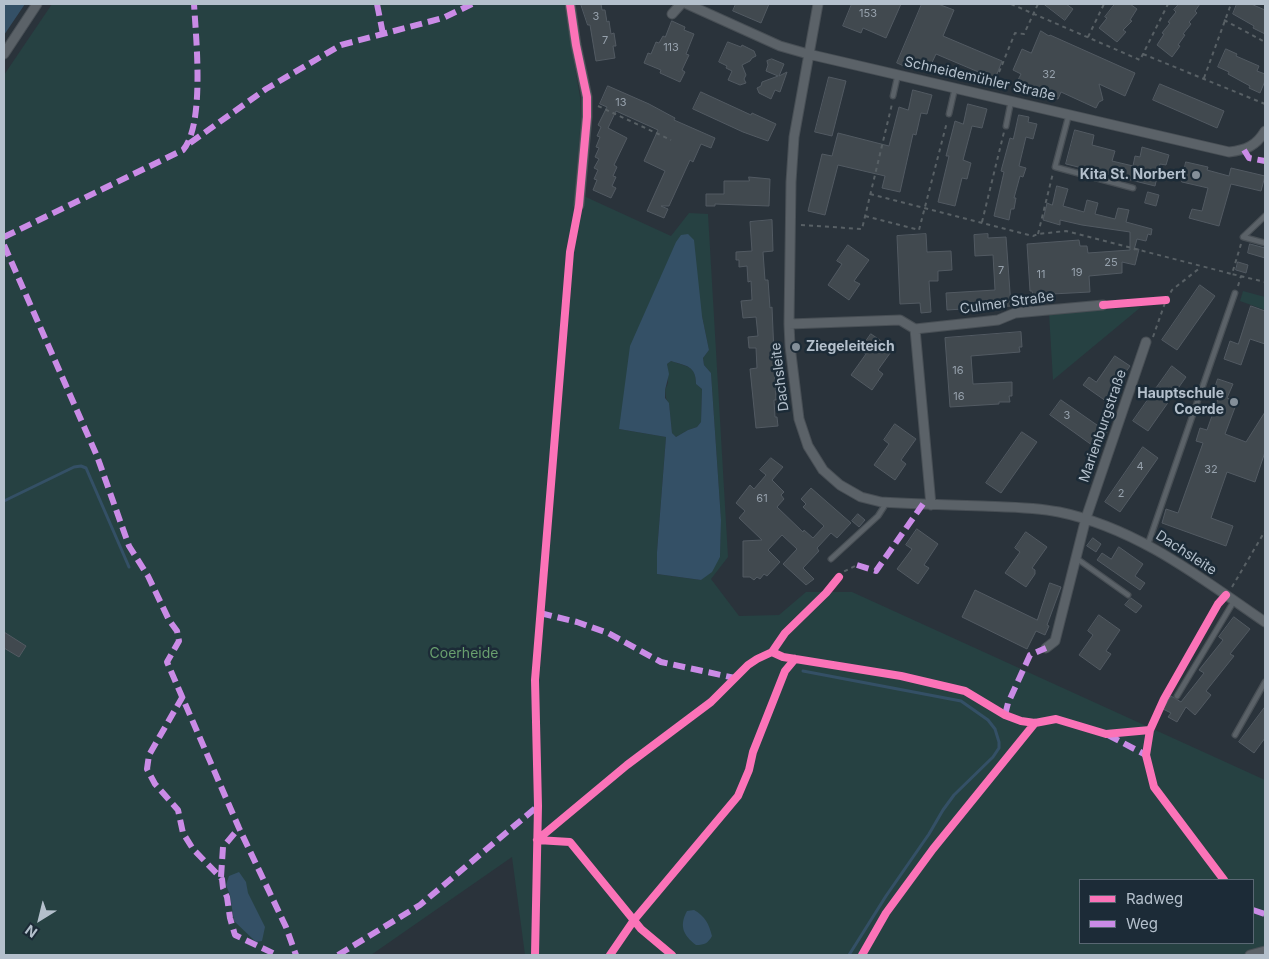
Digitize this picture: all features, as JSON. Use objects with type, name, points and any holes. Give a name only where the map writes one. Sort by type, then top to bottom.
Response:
[{"type":"street","points":[[4,54],[37,4]]},
{"type":"street","points":[[570,4],[587,102],[579,205]]},
{"type":"street","points":[[672,14],[680,4]]},
{"type":"street","name":"Schneidemühler Straße","points":[[688,4],[780,46],[808,54],[1229,152],[1244,150],[1254,145],[1265,131]]},
{"type":"street","name":"Dachsleite","points":[[818,4],[794,137],[791,182],[789,324],[799,419],[808,446],[823,470],[840,485],[861,497],[887,502],[1031,508],[1086,518],[1148,544],[1265,622]]},
{"type":"street","name":"Culmer Straße","points":[[789,324],[900,320],[915,328],[998,320],[1015,313],[1102,305]]},
{"type":"street","points":[[915,328],[930,504]]},
{"type":"street","name":"Marienburgstraße","points":[[1086,518],[1146,342]]},
{"type":"street","points":[[1046,648],[1055,641],[1086,518]]},
{"type":"street","points":[[1250,955],[1265,951]]},
{"type":"lane","points":[[893,96],[898,74]]},
{"type":"lane","points":[[948,114],[955,88]]},
{"type":"lane","points":[[1006,126],[1011,101]]},
{"type":"lane","points":[[1069,114],[1054,167],[1133,188]]},
{"type":"lane","points":[[1243,237],[1265,216]]},
{"type":"lane","points":[[1243,237],[1265,243]]},
{"type":"lane","points":[[1148,544],[1235,293]]},
{"type":"lane","points":[[831,559],[878,516],[887,502]]},
{"type":"lane","points":[[1076,558],[1128,595]]},
{"type":"lane","points":[[1177,696],[1234,601]]},
{"type":"lane","points":[[1235,735],[1265,682]]},
{"type":"path","points":[[1011,4],[1140,60],[1168,4]]},
{"type":"path","points":[[989,96],[1015,33],[1024,34],[1038,4]]},
{"type":"path","points":[[1088,37],[1104,4]]},
{"type":"path","points":[[1204,78],[1231,4]]},
{"type":"path","points":[[1224,20],[1265,42]]},
{"type":"path","points":[[1143,54],[1265,104]]},
{"type":"path","points":[[791,225],[862,229],[893,96]]},
{"type":"path","points":[[587,102],[671,140]]},
{"type":"path","points":[[865,216],[919,230],[948,114]]},
{"type":"path","points":[[982,222],[1006,126]]},
{"type":"path","points":[[1038,234],[1054,167]]},
{"type":"path","points":[[870,194],[1033,236],[1066,231],[1265,282]]},
{"type":"path","points":[[1232,274],[1243,237]]},
{"type":"path","points":[[1146,342],[1154,336],[1166,300],[1172,290],[1201,267]]},
{"type":"path","points":[[1235,293],[1241,276]]},
{"type":"path","points":[[1157,300],[1166,300]]},
{"type":"path","points":[[1226,595],[1265,531]]},
{"type":"path","points":[[838,576],[857,565]]},
{"type":"green space","name":"Coerheide","points":[[52,4],[564,4],[580,97],[581,118],[575,192],[671,236],[689,213],[708,214],[728,557],[711,579],[739,616],[779,615],[806,592],[852,592],[1265,780],[1265,955],[525,955],[512,857],[371,955],[4,955],[4,75]],"holes":[[[702,316],[709,350],[703,358],[704,365],[711,373],[721,520],[720,557],[701,580],[657,574],[666,437],[619,429]]]},
{"type":"green space","points":[[1243,291],[1265,297],[1265,310],[1240,301]]},
{"type":"green space","points":[[1141,307],[1053,380],[1049,313]]},
{"type":"green space","points":[[671,361],[690,368],[696,378],[696,384],[702,389],[701,422],[697,427],[676,437],[672,433],[669,404],[665,390],[668,383],[667,364]]},
{"type":"water","points":[[4,4],[25,4],[4,35]]},
{"type":"water","points":[[688,234],[694,240],[702,316],[709,350],[703,358],[704,365],[711,373],[721,520],[720,557],[712,572],[701,580],[657,574],[666,437],[619,429],[630,346],[676,242],[681,235]],"holes":[[[671,361],[690,368],[696,378],[696,384],[702,389],[701,422],[697,427],[676,437],[672,433],[669,403],[665,398],[669,374],[667,364]]]},
{"type":"water","points":[[239,872],[246,882],[248,893],[265,927],[262,941],[256,942],[234,921],[230,895],[226,885],[229,876]]},
{"type":"water","points":[[694,910],[706,921],[712,936],[708,942],[702,945],[696,945],[688,938],[683,926],[687,911]]},
{"type":"building","points":[[581,4],[601,4],[602,10],[605,10],[611,34],[614,33],[616,46],[613,46],[615,58],[596,61],[590,25],[588,25]]},
{"type":"building","points":[[736,4],[769,4],[761,23],[733,11]]},
{"type":"building","points":[[852,4],[901,4],[886,38],[863,28],[861,33],[843,26]]},
{"type":"building","points":[[922,4],[938,4],[954,10],[943,36],[1002,61],[995,79],[936,54],[929,69],[909,60],[906,67],[897,63]]},
{"type":"building","points":[[1044,4],[1066,4],[1073,9],[1065,20]]},
{"type":"building","points":[[1115,4],[1130,4],[1137,9],[1130,20],[1132,21],[1123,30],[1126,32],[1117,42],[1099,28]]},
{"type":"building","points":[[1179,4],[1200,4],[1195,11],[1197,13],[1189,22],[1191,24],[1183,34],[1185,35],[1178,45],[1180,46],[1172,57],[1157,45],[1164,34],[1162,33],[1170,23],[1168,22],[1176,12],[1174,10]]},
{"type":"building","points":[[1237,4],[1251,4],[1265,10],[1265,34],[1233,14]]},
{"type":"building","points":[[672,21],[685,27],[684,30],[694,34],[686,54],[689,55],[682,70],[685,72],[680,82],[660,73],[661,70],[644,63],[648,53],[651,54],[656,42],[659,43],[663,36],[665,37]]},
{"type":"building","points":[[1041,31],[1135,73],[1125,96],[1099,84],[1103,100],[1099,102],[1096,108],[1061,92],[1058,99],[1049,97],[1017,82],[1021,74],[1013,70],[1022,49],[1031,53]]},
{"type":"building","points":[[728,42],[741,47],[742,45],[754,51],[756,56],[742,65],[746,75],[744,79],[746,83],[740,85],[728,80],[732,71],[719,62]]},
{"type":"building","points":[[1226,49],[1237,54],[1236,56],[1259,66],[1257,71],[1265,74],[1265,81],[1260,93],[1228,74],[1229,72],[1218,67]]},
{"type":"building","points":[[772,59],[784,64],[779,76],[787,72],[780,92],[775,90],[771,99],[759,93],[757,88],[761,86],[762,82],[778,76],[766,71],[767,61]]},
{"type":"building","points":[[829,77],[846,81],[832,136],[815,132]]},
{"type":"building","points":[[1160,84],[1224,111],[1217,128],[1153,100]]},
{"type":"building","points":[[608,86],[649,104],[675,118],[674,120],[715,138],[711,148],[701,144],[693,162],[690,160],[669,206],[661,206],[668,209],[664,218],[647,211],[665,171],[644,161],[658,130],[616,111],[608,128],[627,138],[614,165],[617,167],[613,176],[616,177],[612,186],[616,188],[611,198],[593,190],[597,180],[594,179],[598,170],[594,168],[599,159],[595,157],[599,148],[596,147],[600,137],[597,136],[601,127],[598,125],[607,107],[600,104]]},
{"type":"building","points":[[913,90],[932,95],[927,114],[921,113],[916,135],[913,134],[900,192],[882,188],[885,176],[838,165],[825,215],[808,211],[822,154],[832,156],[838,133],[889,146],[899,107],[908,110]]},
{"type":"building","points":[[701,92],[751,115],[752,113],[776,124],[768,141],[743,132],[693,109]]},
{"type":"building","points":[[968,104],[987,109],[982,128],[972,126],[963,160],[971,163],[967,179],[962,178],[955,206],[938,202],[949,156],[946,156],[955,121],[963,124]]},
{"type":"building","points":[[1019,115],[1029,117],[1028,122],[1037,124],[1033,139],[1026,137],[1019,166],[1026,168],[1023,177],[1020,176],[1014,198],[1016,198],[1014,209],[1011,209],[1009,220],[994,216],[1004,172],[1001,171],[1010,138],[1013,139]]},
{"type":"building","points":[[1075,130],[1094,135],[1092,145],[1115,151],[1112,161],[1133,166],[1135,156],[1140,157],[1142,147],[1169,155],[1166,165],[1160,164],[1155,186],[1066,164]]},
{"type":"building","points":[[1186,162],[1208,167],[1207,170],[1229,176],[1231,168],[1265,176],[1261,191],[1231,184],[1219,226],[1189,218],[1192,209],[1202,211],[1208,188],[1182,182]]},
{"type":"building","points":[[749,177],[770,179],[769,206],[715,204],[715,206],[706,206],[706,194],[724,194],[724,181],[749,181]]},
{"type":"building","points":[[1057,186],[1068,189],[1063,206],[1084,212],[1087,200],[1098,203],[1095,214],[1115,219],[1118,208],[1129,210],[1126,222],[1152,229],[1151,235],[1148,234],[1146,241],[1137,239],[1134,250],[1139,249],[1135,265],[1122,262],[1122,273],[1089,276],[1090,292],[1033,295],[1032,291],[1030,291],[1027,244],[1079,240],[1080,246],[1087,246],[1088,253],[1130,250],[1130,232],[1060,220],[1060,225],[1043,220],[1047,203],[1052,205]]},
{"type":"building","points":[[1148,192],[1159,195],[1156,206],[1145,203]]},
{"type":"building","points":[[772,220],[773,251],[763,252],[765,280],[768,280],[770,308],[772,307],[776,400],[774,400],[775,417],[777,417],[778,426],[756,428],[750,369],[757,368],[756,348],[749,348],[748,337],[758,336],[756,317],[743,318],[741,301],[752,300],[751,281],[748,282],[747,266],[739,267],[739,260],[736,260],[736,252],[752,251],[750,222]]},
{"type":"building","points":[[926,234],[927,252],[951,251],[952,270],[938,271],[938,281],[929,281],[931,312],[921,313],[920,303],[900,304],[897,236]]},
{"type":"building","points":[[988,234],[988,238],[1006,237],[1011,306],[947,310],[946,293],[995,290],[993,255],[975,256],[974,235]]},
{"type":"building","points":[[1250,244],[1265,248],[1265,258],[1248,253]]},
{"type":"building","points":[[848,245],[869,260],[854,281],[860,284],[849,300],[828,285],[842,264],[837,261]]},
{"type":"building","points":[[1238,262],[1248,265],[1246,273],[1236,270]]},
{"type":"building","points":[[1200,285],[1215,296],[1177,350],[1162,340]]},
{"type":"building","points":[[1251,306],[1265,311],[1265,344],[1250,339],[1241,365],[1224,359],[1230,341],[1238,344]]},
{"type":"building","points":[[1021,332],[1022,347],[1019,347],[1020,352],[971,356],[973,384],[1012,382],[1012,396],[1009,396],[1010,402],[950,407],[945,338]]},
{"type":"building","points":[[871,334],[893,349],[878,370],[883,374],[872,390],[851,375],[866,354],[860,350]]},
{"type":"building","points":[[1115,356],[1130,366],[1111,393],[1119,398],[1113,406],[1083,385],[1089,377],[1096,382]]},
{"type":"building","points":[[1172,366],[1186,377],[1148,431],[1133,421]]},
{"type":"building","points":[[1218,379],[1233,384],[1227,398],[1237,402],[1225,434],[1246,442],[1265,412],[1265,452],[1255,482],[1227,472],[1211,518],[1233,526],[1226,546],[1162,523],[1166,509],[1178,513],[1203,443],[1196,441],[1200,428],[1207,430],[1221,390],[1215,388]]},
{"type":"building","points":[[1061,400],[1107,432],[1096,448],[1050,415]]},
{"type":"building","points":[[895,424],[916,439],[901,460],[906,464],[895,480],[874,465],[889,444],[884,440]]},
{"type":"building","points":[[1022,432],[1037,442],[1001,493],[986,483]]},
{"type":"building","points":[[1143,447],[1158,458],[1120,512],[1105,502]]},
{"type":"building","points":[[771,458],[783,467],[772,480],[784,492],[781,495],[784,499],[777,507],[803,532],[804,530],[813,538],[824,526],[803,507],[806,504],[801,499],[811,488],[851,523],[837,538],[831,533],[817,548],[819,551],[803,568],[814,579],[806,585],[783,564],[797,549],[782,535],[768,550],[780,562],[767,576],[764,574],[760,579],[757,577],[754,580],[750,577],[743,577],[743,541],[762,540],[739,518],[745,511],[736,503],[750,485],[754,489],[766,475],[760,470]]},
{"type":"building","points":[[858,514],[865,520],[859,527],[852,521]]},
{"type":"building","points":[[917,529],[938,544],[924,565],[929,568],[918,584],[897,569],[912,549],[906,545]]},
{"type":"building","points":[[1026,532],[1047,547],[1032,568],[1035,570],[1035,574],[1026,587],[1005,573],[1020,552],[1015,548]]},
{"type":"building","points":[[1093,538],[1101,544],[1096,552],[1087,546]]},
{"type":"building","points":[[1119,547],[1143,564],[1135,576],[1145,583],[1140,590],[1097,560],[1102,553],[1111,559]]},
{"type":"building","points":[[1050,583],[1061,587],[1047,625],[1049,626],[1045,635],[1036,631],[1027,649],[962,617],[975,590],[1037,620]]},
{"type":"building","points":[[1131,598],[1142,606],[1136,613],[1125,605]]},
{"type":"building","points":[[1099,615],[1120,630],[1106,651],[1111,654],[1100,670],[1079,655],[1093,635],[1088,631]]},
{"type":"building","points":[[1234,617],[1250,629],[1230,654],[1234,656],[1206,691],[1211,695],[1195,715],[1186,707],[1177,722],[1168,717],[1171,713],[1163,709],[1171,696],[1181,702],[1204,673],[1199,670],[1223,640],[1219,637]]},
{"type":"building","points":[[4,632],[26,646],[19,657],[4,648]]},
{"type":"building","points":[[1265,707],[1265,738],[1254,753],[1239,742]]},
{"type":"waterway","points":[[4,501],[74,467],[81,466],[86,468],[129,567]]},
{"type":"waterway","points":[[803,671],[961,701],[988,720],[995,729],[999,742],[999,748],[993,757],[954,795],[943,810],[849,955]]},
{"type":"marked path","points":[[4,237],[183,150],[190,138],[197,102],[198,80],[194,4]]},
{"type":"marked path","points":[[377,4],[383,34]]},
{"type":"marked path","points":[[190,143],[266,89],[341,45],[443,18],[472,4]]},
{"type":"marked path","points":[[1244,150],[1249,158],[1265,161]]},
{"type":"marked path","points":[[4,245],[97,456],[129,546],[148,576],[169,620],[177,631],[179,641],[167,662],[239,828],[286,927],[296,955]]},
{"type":"marked path","points":[[857,565],[876,571],[923,504]]},
{"type":"marked path","points":[[540,613],[577,622],[608,633],[661,662],[735,678]]},
{"type":"marked path","points":[[1005,715],[1008,703],[1030,655],[1046,648]]},
{"type":"marked path","points":[[183,696],[149,755],[147,769],[155,784],[178,810],[183,833],[193,849],[222,879],[235,935],[277,955]]},
{"type":"marked path","points":[[1108,735],[1146,755]]},
{"type":"marked path","points":[[338,955],[420,905],[538,806]]},
{"type":"marked path","points":[[221,877],[223,847],[239,828]]},
{"type":"marked path","points":[[1254,910],[1265,914]]},
{"type":"cycle path","points":[[535,955],[538,806],[535,680],[570,252],[579,205],[587,117],[587,97],[570,4]]},
{"type":"cycle path","points":[[1103,305],[1166,300]]},
{"type":"cycle path","points":[[537,840],[627,765],[711,702],[748,665],[772,652],[785,633],[826,593],[839,577]]},
{"type":"cycle path","points":[[1223,879],[1154,787],[1146,755],[1150,730],[1164,699],[1218,604],[1226,595]]},
{"type":"cycle path","points":[[772,652],[783,657],[901,676],[965,691],[1005,715],[1021,721],[1035,723],[1056,719],[1106,734],[1150,730]]},
{"type":"cycle path","points":[[610,955],[634,920],[738,796],[785,671],[795,659]]},
{"type":"cycle path","points":[[862,955],[886,913],[933,849],[1035,723]]},
{"type":"cycle path","points":[[537,840],[570,842],[641,929],[672,955]]},
{"type":"place","name":"Kita St. Norbert","points":[[1196,175]]},
{"type":"place","name":"Ziegeleiteich","points":[[796,347]]},
{"type":"place","name":"Hauptschule Coerde","points":[[1234,402]]}]
